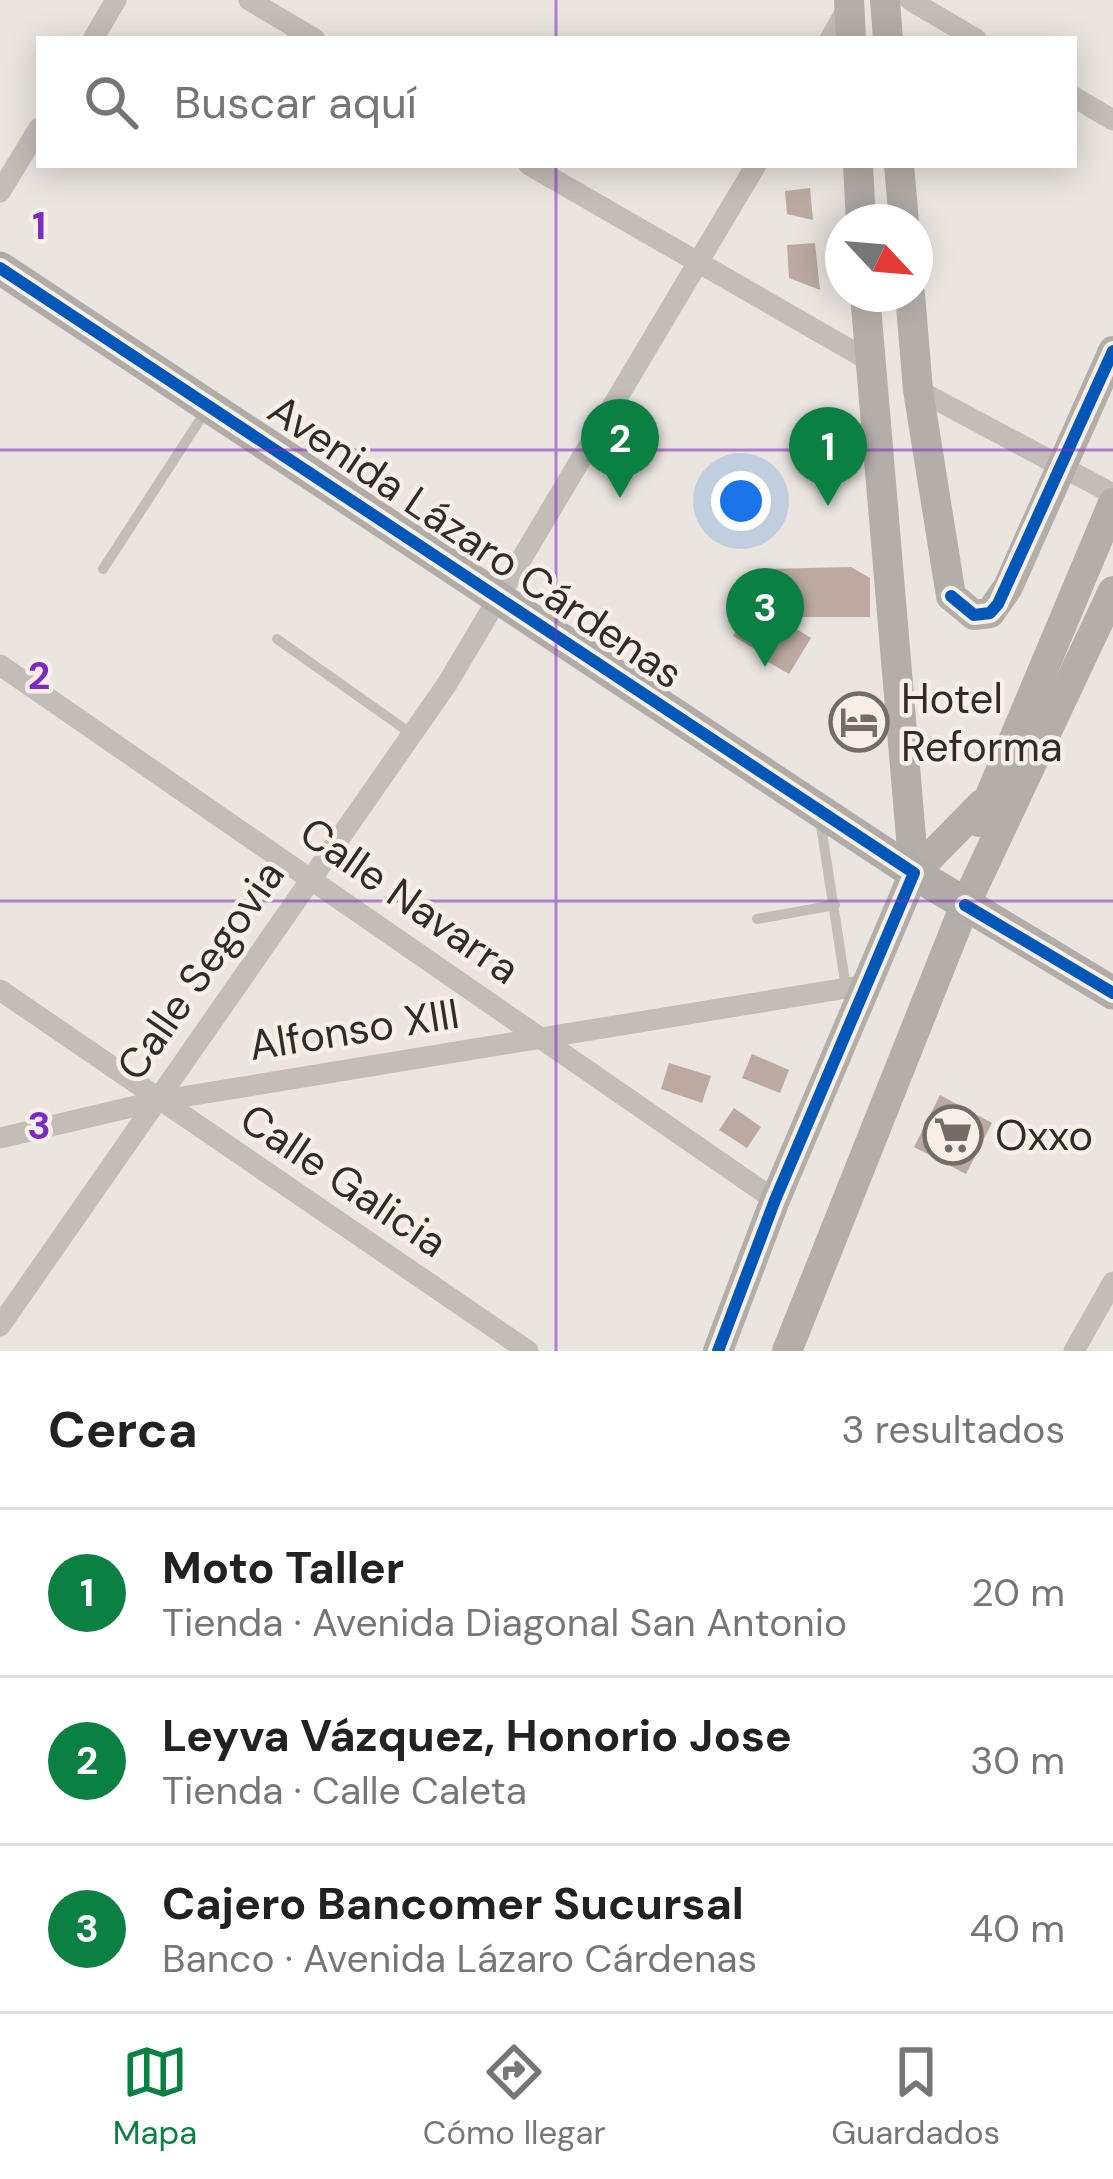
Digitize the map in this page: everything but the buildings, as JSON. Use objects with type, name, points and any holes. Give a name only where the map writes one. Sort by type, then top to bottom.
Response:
[{"type":"main road","name":"Avenida Lázaro Cárdenas","points":[[0,268],[914,873],[1113,993]]},
{"type":"street","points":[[95,36],[116,0]]},
{"type":"street","points":[[249,0],[310,36]]},
{"type":"street","points":[[885,0],[888,36]]},
{"type":"street","points":[[910,0],[971,36]]},
{"type":"street","points":[[832,36],[850,2]]},
{"type":"street","points":[[850,2],[851,36]]},
{"type":"street","points":[[1077,99],[1113,120]]},
{"type":"street","points":[[0,192],[36,133]]},
{"type":"street","points":[[534,168],[868,360]]},
{"type":"street","name":"Calle Segovia","points":[[0,1326],[413,735],[753,168]]},
{"type":"street","points":[[858,168],[860,204]]},
{"type":"street","points":[[899,168],[902,204]]},
{"type":"street","points":[[866,312],[914,873]]},
{"type":"street","points":[[912,312],[918,390],[952,596],[974,615],[989,613],[998,604],[1113,351]]},
{"type":"street","points":[[918,390],[1113,494]]},
{"type":"street","points":[[965,905],[982,804],[1113,503]]},
{"type":"street","points":[[787,1351],[965,905],[1113,591]]},
{"type":"street","name":"Calle Navarra","points":[[0,664],[775,1200]]},
{"type":"street","points":[[718,1351],[856,987],[914,873],[982,804]]},
{"type":"street","name":"Alfonso XIII","points":[[0,1138],[157,1100],[856,987]]},
{"type":"street","name":"Calle Galicia","points":[[0,990],[528,1351]]},
{"type":"street","points":[[1073,1351],[1113,1282]]},
{"type":"lane","points":[[103,569],[211,404]]},
{"type":"lane","points":[[277,639],[413,735]]},
{"type":"lane","points":[[818,808],[856,987]]},
{"type":"lane","points":[[758,919],[835,905]]},
{"type":"cycle path","points":[[0,268],[914,873],[775,1200],[718,1351]]},
{"type":"cycle path","points":[[951,596],[974,615],[990,613],[998,604],[1113,351]]},
{"type":"cycle path","points":[[965,905],[1113,993]]},
{"type":"place","name":"Leyva Vázquez, Honorio Jose","points":[[620,498]]},
{"type":"place","name":"Moto Taller","points":[[828,506]]},
{"type":"place","name":"Cajero Bancomer Sucursal","points":[[765,667]]},
{"type":"place","name":"Hotel Reforma","points":[[859,722]]},
{"type":"place","name":"Oxxo","points":[[953,1135]]}]
